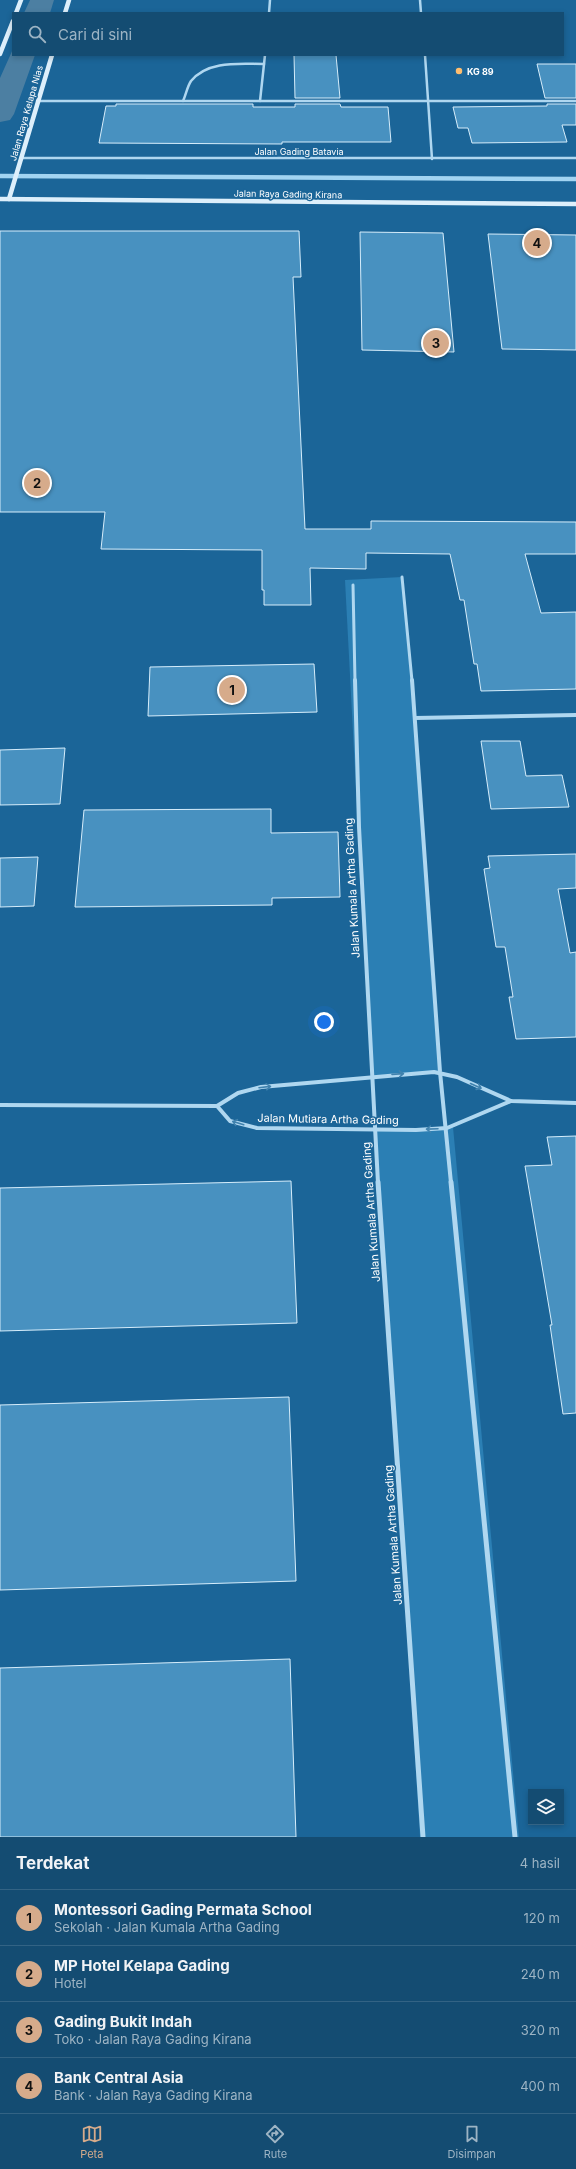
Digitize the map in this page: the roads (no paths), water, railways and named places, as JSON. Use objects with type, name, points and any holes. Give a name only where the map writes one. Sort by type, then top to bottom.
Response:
[{"type":"street","points":[[16,12],[21,0]]},
{"type":"street","points":[[65,12],[69,0]]},
{"type":"street","points":[[269,12],[270,0]]},
{"type":"street","points":[[420,0],[422,12]]},
{"type":"street","points":[[0,54],[12,24]]},
{"type":"street","name":"Jalan Raya Kelapa Nias","points":[[9,199],[52,56]]},
{"type":"street","points":[[260,101],[265,56]]},
{"type":"street","points":[[426,56],[430,101],[432,159]]},
{"type":"street","points":[[183,101],[191,81],[198,73],[220,66],[264,64]]},
{"type":"street","points":[[37,101],[576,101]]},
{"type":"street","name":"Jalan Gading Batavia","points":[[21,160],[576,158]]},
{"type":"street","name":"Jalan Raya Gading Kirana","points":[[0,199],[576,204]]},
{"type":"street","points":[[402,577],[415,718],[440,1072],[447,1128],[515,1837]]},
{"type":"street","name":"Jalan Kumala Artha Gading","points":[[353,585],[359,827],[371,1076],[376,1129],[423,1837]]},
{"type":"street","points":[[415,718],[576,715]]},
{"type":"street","points":[[0,1105],[217,1106],[227,1098],[240,1091],[261,1087],[371,1076],[440,1072],[511,1101],[576,1103]]},
{"type":"street","points":[[447,1128],[511,1101]]},
{"type":"street","name":"Jalan Mutiara Artha Gading","points":[[217,1106],[230,1121],[257,1128],[447,1128]]},
{"type":"waterway","points":[[37,12],[42,0]]},
{"type":"waterway","points":[[0,114],[22,56]]},
{"type":"waterway","points":[[0,176],[576,179]]},
{"type":"place","name":"KG 89","points":[[459,71]]},
{"type":"place","name":"Bank Central Asia","points":[[537,243]]},
{"type":"place","name":"Gading Bukit Indah","points":[[436,343]]},
{"type":"place","name":"MP Hotel Kelapa Gading","points":[[37,483]]},
{"type":"place","name":"Montessori Gading Permata School","points":[[232,690]]}]
